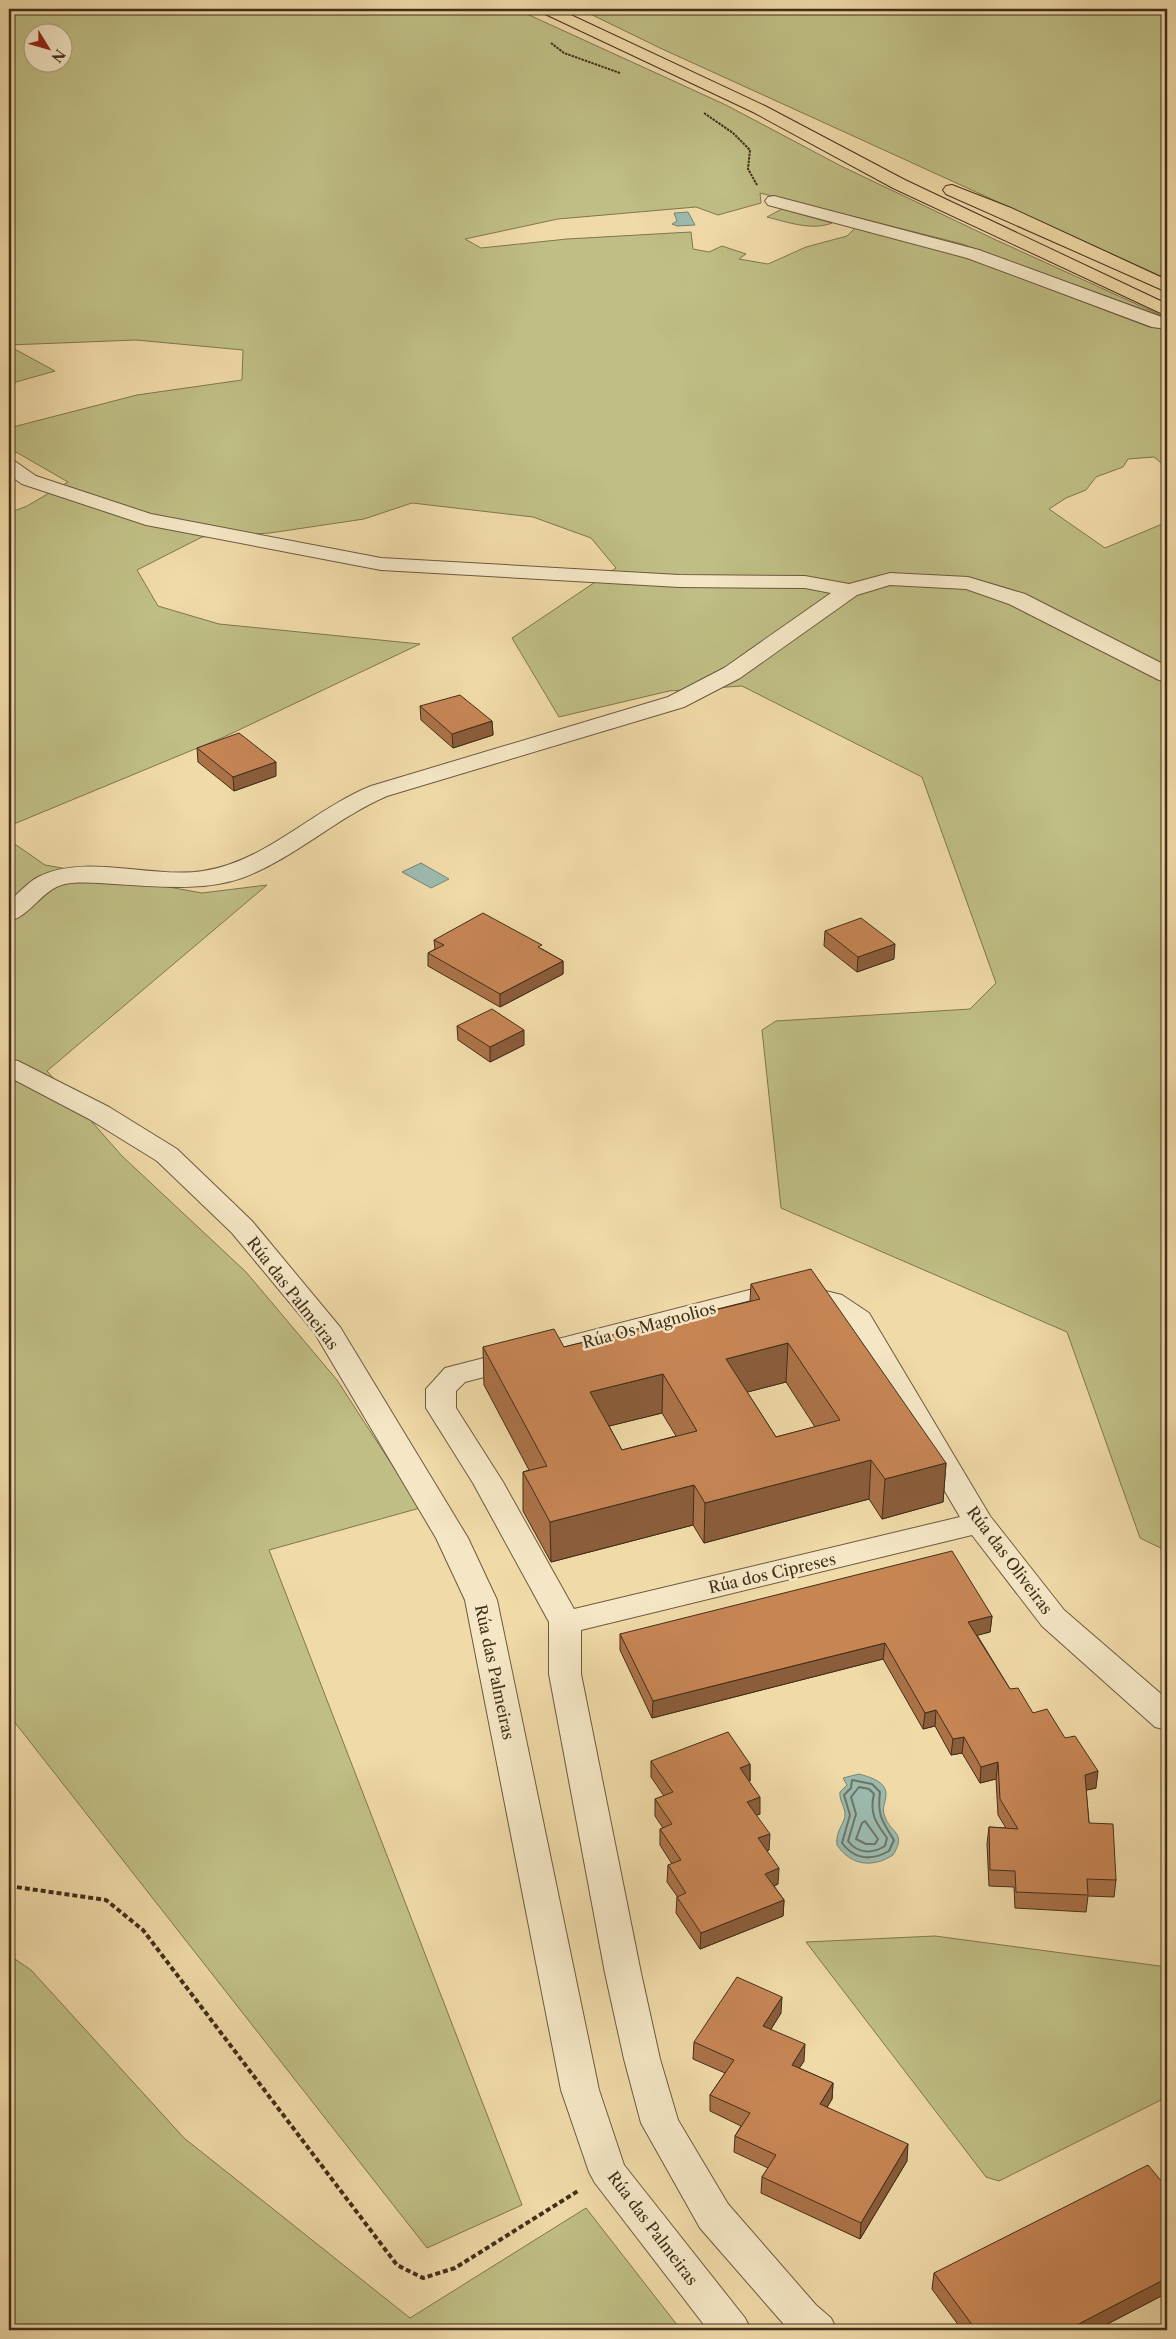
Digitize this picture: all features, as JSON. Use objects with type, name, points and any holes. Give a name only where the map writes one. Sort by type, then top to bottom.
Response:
[{"type":"main road","points":[[546,9],[759,109],[1005,212],[1167,287]]},
{"type":"main road","points":[[759,109],[899,184],[1167,311]]},
{"type":"main road","points":[[831,147],[1167,302]]},
{"type":"main road","points":[[1120,266],[1147,286],[1167,295]]},
{"type":"street","points":[[774,200],[973,254],[1167,324]]},
{"type":"street","points":[[9,466],[29,480],[146,519],[382,564],[679,581],[806,582],[849,590]]},
{"type":"street","points":[[9,914],[45,883],[60,877],[87,875],[174,880],[201,879],[232,873],[264,860],[355,801],[380,790],[676,702],[732,674],[849,590],[890,579],[968,583],[1017,599],[1167,674]]},
{"type":"street","name":"Rúa das Palmeiras","points":[[9,1067],[99,1113],[167,1155],[242,1227],[325,1327],[452,1538],[481,1600],[580,2090],[608,2172],[731,2330]]},
{"type":"street","name":"Rúa Os Magnolios","points":[[565,1622],[488,1482],[441,1408],[441,1389],[455,1375],[765,1295],[801,1294],[832,1301],[859,1320]]},
{"type":"street","name":"Rúa das Oliveiras","points":[[859,1320],[979,1524],[1053,1618],[1167,1718]]},
{"type":"street","name":"Rúa dos Cipreses","points":[[565,1622],[979,1524]]},
{"type":"street","points":[[565,1622],[565,1674],[623,1972],[642,2059],[660,2123],[714,2216],[802,2316],[817,2330]]},
{"type":"path","points":[[551,43],[564,52],[624,75]]},
{"type":"path","points":[[698,110],[733,133],[750,150],[748,169],[756,183],[774,200]]},
{"type":"path","points":[[9,1886],[106,1900],[143,1930],[397,2265],[414,2274],[424,2278],[455,2268],[608,2172]]},
{"type":"shaded area","points":[[9,9],[516,9],[726,105],[841,166],[996,240],[1167,318],[962,244],[760,193],[761,203],[718,215],[696,207],[558,219],[465,239],[481,248],[567,239],[691,232],[693,249],[709,252],[722,246],[746,254],[739,259],[768,264],[806,247],[847,236],[855,228],[934,247],[984,264],[1149,327],[1167,329],[1167,468],[1154,457],[1128,459],[1123,467],[1096,477],[1086,490],[1066,498],[1049,509],[1105,548],[1167,522],[1167,1551],[1140,1538],[1067,1332],[781,1208],[762,1030],[776,1021],[970,1009],[996,983],[922,777],[742,686],[669,691],[559,717],[512,638],[616,568],[591,538],[533,517],[412,503],[364,519],[270,533],[202,537],[137,570],[158,606],[219,624],[420,644],[224,737],[9,826],[9,513],[27,506],[68,482],[9,448],[9,428],[137,395],[242,380],[243,350],[136,340],[9,345]]},
{"type":"shaded area","points":[[580,9],[1167,9],[1167,279],[660,48]]},
{"type":"shaded area","points":[[782,209],[832,223],[808,226],[767,217]]},
{"type":"shaded area","points":[[9,346],[55,371],[9,384]]},
{"type":"shaded area","points":[[9,840],[45,865],[202,893],[267,885],[47,1071],[122,1156],[246,1272],[337,1380],[420,1508],[269,1550],[522,2205],[427,2248],[9,1715]]},
{"type":"shaded area","points":[[935,1936],[1167,1967],[1167,2097],[999,2181],[986,2177],[806,1942]]},
{"type":"shaded area","points":[[9,1955],[31,1970],[184,2138],[410,2318],[586,2208],[681,2330],[9,2330]]},
{"type":"water","points":[[688,212],[695,225],[677,226],[672,224],[677,221],[674,213]]},
{"type":"water","points":[[421,863],[449,879],[431,888],[402,872]]},
{"type":"water","points":[[859,1774],[876,1780],[883,1786],[886,1794],[884,1814],[898,1837],[897,1847],[893,1855],[878,1862],[863,1863],[856,1861],[837,1845],[838,1835],[845,1817],[840,1795],[840,1792],[847,1785],[843,1778]]},
{"type":"building","points":[[460,695],[492,721],[452,734],[420,706]]},
{"type":"building","points":[[239,733],[276,762],[233,777],[197,748]]},
{"type":"building","points":[[483,913],[542,945],[538,947],[563,961],[500,994],[428,953],[444,945],[434,940]]},
{"type":"building","points":[[861,918],[895,944],[858,957],[825,931]]},
{"type":"building","points":[[492,1009],[524,1030],[490,1047],[457,1026]]},
{"type":"building","points":[[811,1269],[946,1463],[885,1479],[871,1460],[705,1503],[694,1485],[550,1522],[523,1472],[547,1466],[483,1347],[554,1329],[564,1347],[760,1299],[751,1284]],"holes":[[[788,1343],[840,1420],[776,1437],[726,1359]],[[663,1374],[697,1431],[622,1450],[590,1392]]]},
{"type":"building","points":[[952,1551],[992,1616],[968,1622],[1010,1689],[1018,1688],[1033,1713],[1047,1709],[1065,1738],[1075,1736],[1098,1771],[1085,1775],[1089,1823],[1113,1824],[1116,1880],[1087,1879],[1088,1895],[1016,1892],[1015,1871],[990,1870],[989,1827],[1018,1829],[1000,1799],[998,1762],[981,1767],[964,1737],[953,1739],[936,1710],[925,1713],[885,1643],[653,1701],[620,1634]]},
{"type":"building","points":[[728,1732],[750,1764],[740,1768],[760,1797],[747,1802],[770,1834],[758,1838],[779,1868],[765,1874],[784,1900],[701,1933],[677,1897],[686,1893],[668,1865],[681,1860],[660,1829],[672,1824],[655,1799],[673,1792],[651,1761]]},
{"type":"building","points":[[737,1977],[782,1997],[763,2026],[805,2044],[792,2065],[833,2083],[820,2104],[908,2144],[861,2223],[762,2177],[776,2155],[735,2136],[750,2113],[710,2095],[734,2060],[694,2042]]},
{"type":"building","points":[[1148,2165],[1167,2188],[1167,2278],[1067,2330],[976,2330],[934,2273]]}]
